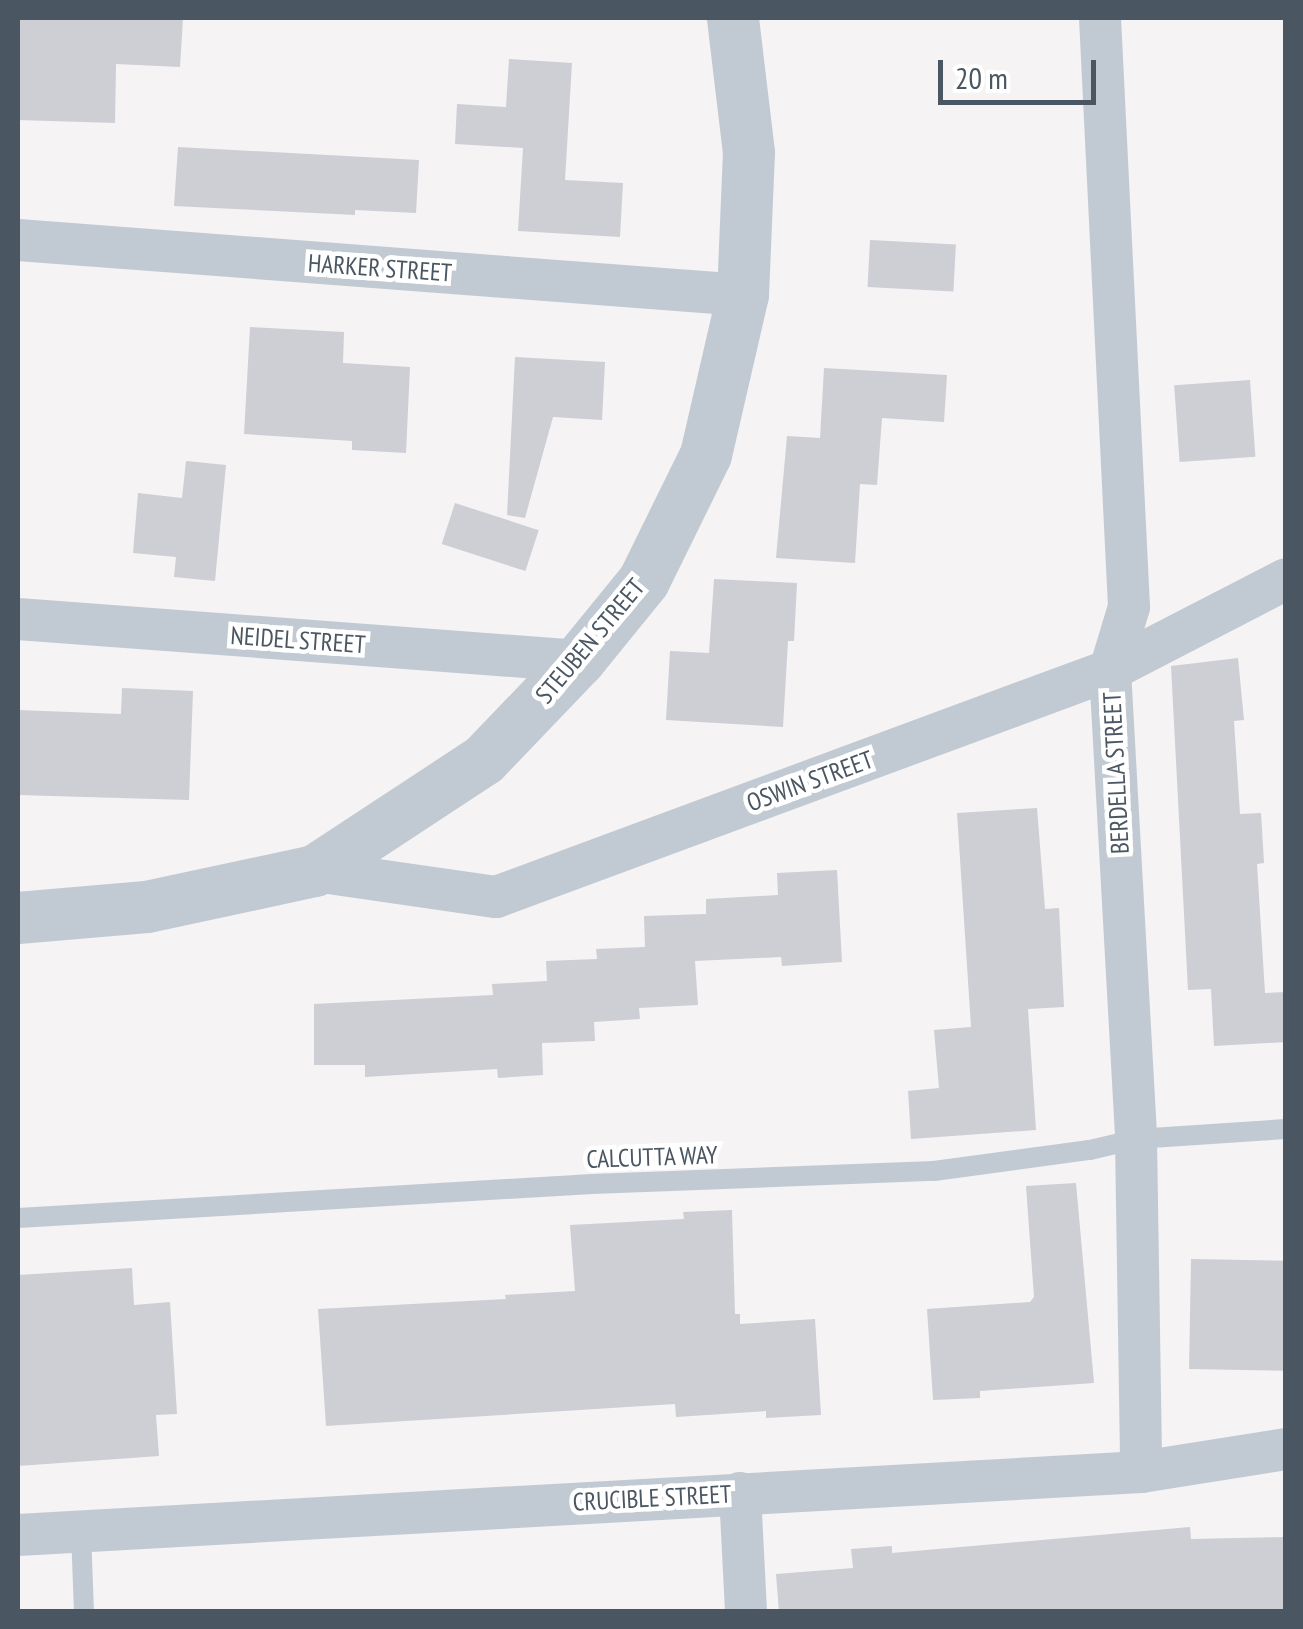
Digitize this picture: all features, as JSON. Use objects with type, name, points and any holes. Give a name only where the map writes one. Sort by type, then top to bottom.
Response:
[{"type":"street","name":"STEUBEN STREET","points":[[18,918],[147,907],[315,871],[484,760],[579,660],[644,581],[706,455],[743,295],[749,153],[733,18]]},
{"type":"street","name":"BERDELLA STREET","points":[[1100,18],[1130,606],[1110,670],[1136,1139],[1140,1472]]},
{"type":"street","name":"HARKER STREET","points":[[18,240],[743,295]]},
{"type":"street","name":"OSWIN STREET","points":[[315,871],[496,897],[1110,670],[1286,579]]},
{"type":"street","name":"NEIDEL STREET","points":[[18,620],[579,660]]},
{"type":"street","name":"CRUCIBLE STREET","points":[[18,1535],[1140,1472],[1286,1449]]},
{"type":"street","points":[[740,1493],[746,1612]]},
{"type":"lane","name":"CALCUTTA WAY","points":[[18,1218],[592,1184],[934,1172],[1090,1150],[1136,1139],[1286,1130]]},
{"type":"lane","points":[[80,1531],[84,1612]]},
{"type":"building","points":[[18,18],[183,18],[180,67],[116,64],[115,123],[18,120]]},
{"type":"building","points":[[509,59],[572,63],[565,180],[623,183],[620,237],[518,231],[523,148],[455,144],[457,104],[506,107]]},
{"type":"building","points":[[178,147],[419,160],[416,213],[355,210],[355,215],[174,206]]},
{"type":"building","points":[[870,240],[956,245],[953,291],[868,287]]},
{"type":"building","points":[[250,327],[344,332],[343,363],[410,367],[406,453],[352,450],[352,441],[244,434]]},
{"type":"building","points":[[515,357],[605,362],[602,420],[553,417],[525,518],[507,515]]},
{"type":"building","points":[[824,368],[947,375],[944,422],[882,418],[877,485],[860,484],[855,563],[776,558],[787,436],[820,438]]},
{"type":"building","points":[[1250,380],[1255,457],[1180,462],[1174,385]]},
{"type":"building","points":[[186,461],[226,465],[215,581],[174,577],[176,557],[133,553],[138,493],[182,498]]},
{"type":"building","points":[[455,503],[539,530],[525,571],[442,544]]},
{"type":"building","points":[[714,579],[797,583],[794,641],[788,641],[783,727],[666,720],[670,651],[709,653]]},
{"type":"building","points":[[1238,658],[1244,720],[1234,721],[1240,814],[1261,813],[1264,863],[1257,864],[1265,993],[1286,992],[1286,1042],[1214,1046],[1211,989],[1188,990],[1171,666]]},
{"type":"building","points":[[122,688],[193,691],[189,800],[18,795],[18,710],[121,714]]},
{"type":"building","points":[[1037,808],[1045,909],[1059,908],[1064,1007],[1028,1009],[1036,1130],[911,1139],[908,1091],[939,1088],[934,1030],[971,1027],[957,813]]},
{"type":"building","points":[[837,870],[842,962],[782,966],[781,957],[695,961],[698,1005],[639,1008],[640,1019],[594,1022],[595,1041],[542,1043],[543,1075],[498,1078],[497,1069],[365,1077],[365,1065],[314,1065],[314,1004],[493,995],[492,984],[547,981],[546,961],[597,959],[596,949],[645,947],[644,916],[706,914],[706,899],[778,895],[777,873]]},
{"type":"building","points":[[1076,1183],[1094,1383],[980,1391],[980,1398],[933,1400],[927,1309],[1030,1302],[1034,1297],[1026,1186]]},
{"type":"building","points":[[732,1210],[735,1314],[740,1314],[740,1324],[815,1319],[821,1415],[766,1418],[766,1411],[676,1417],[675,1404],[326,1426],[318,1309],[506,1299],[505,1295],[575,1291],[570,1225],[684,1219],[683,1212]]},
{"type":"building","points":[[1191,1259],[1286,1261],[1284,1371],[1189,1369]]},
{"type":"building","points":[[132,1268],[134,1305],[170,1302],[177,1414],[156,1415],[159,1456],[18,1466],[18,1275]]},
{"type":"building","points":[[1190,1527],[1191,1539],[1286,1537],[1286,1612],[779,1612],[776,1574],[853,1568],[851,1549],[892,1546],[892,1553]]}]
